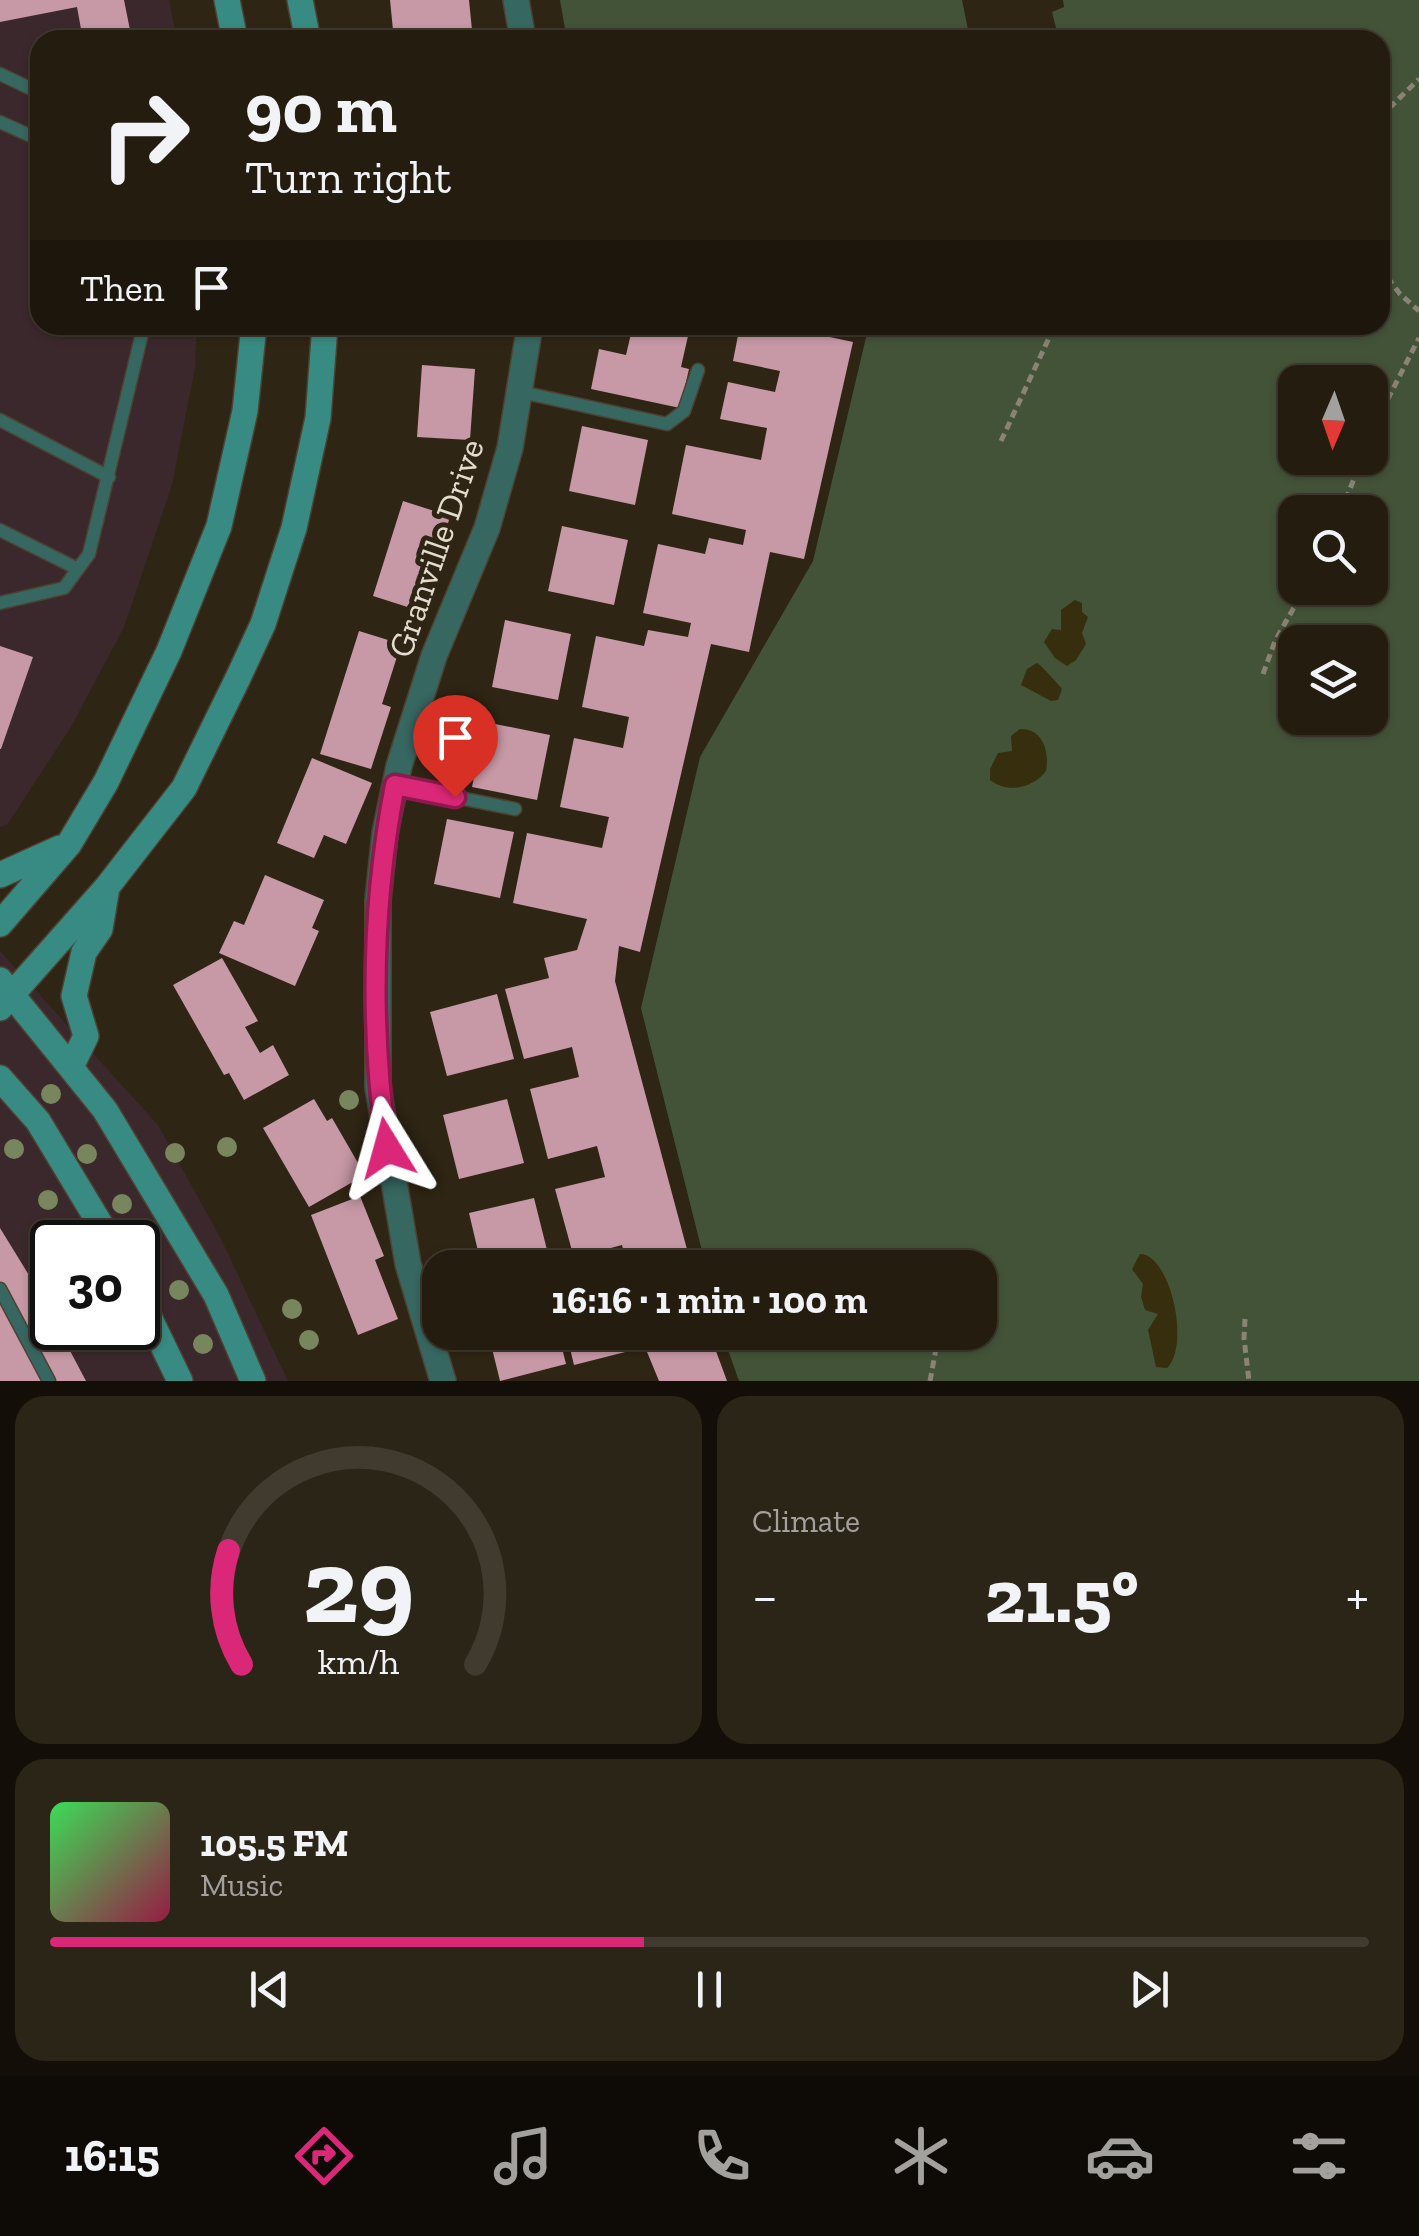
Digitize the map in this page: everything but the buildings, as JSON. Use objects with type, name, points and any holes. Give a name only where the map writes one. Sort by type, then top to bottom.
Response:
[{"type":"main road","points":[[227,0],[233,30]]},
{"type":"main road","points":[[300,0],[306,30]]},
{"type":"main road","points":[[0,924],[69,844],[106,782],[169,651],[219,526],[245,411],[253,335]]},
{"type":"main road","points":[[253,1381],[216,1295],[105,1110],[4,994],[108,886],[184,788],[263,624],[294,528],[318,418],[324,335]]},
{"type":"main road","points":[[0,875],[69,844]]},
{"type":"main road","points":[[71,1067],[86,1036],[74,996],[84,952],[100,929],[108,886]]},
{"type":"main road","points":[[0,1078],[38,1121],[98,1220]]},
{"type":"main road","points":[[160,1340],[180,1381]]},
{"type":"street","points":[[516,0],[521,30]]},
{"type":"street","name":"Granville Drive","points":[[443,1381],[408,1264],[378,1088],[378,900],[395,785],[434,656],[487,528],[510,448],[529,335]]},
{"type":"lane","points":[[0,74],[30,88]]},
{"type":"lane","points":[[0,122],[30,136]]},
{"type":"lane","points":[[0,603],[64,588],[89,554],[142,335]]},
{"type":"lane","points":[[521,392],[667,424],[684,411],[698,370]]},
{"type":"lane","points":[[0,420],[110,476]]},
{"type":"lane","points":[[0,530],[78,569]]},
{"type":"lane","points":[[395,785],[516,810]]},
{"type":"lane","points":[[0,1289],[49,1381]]},
{"type":"path","points":[[1390,108],[1419,80]]},
{"type":"path","points":[[1390,280],[1419,311]]},
{"type":"path","points":[[1001,441],[1050,335]]},
{"type":"path","points":[[1388,394],[1419,338]]},
{"type":"path","points":[[1263,674],[1296,605]]},
{"type":"path","points":[[1245,1319],[1249,1381]]},
{"type":"path","points":[[930,1381],[936,1350]]},
{"type":"shaded area","points":[[0,0],[169,0],[175,30],[30,30],[30,335],[197,335],[195,368],[172,485],[124,627],[71,727],[7,825],[0,827]]},
{"type":"shaded area","points":[[0,951],[158,1125],[220,1237],[288,1381],[0,1381]]},
{"type":"green space","points":[[560,0],[962,0],[968,30],[565,30]]},
{"type":"green space","points":[[1063,0],[1419,0],[1419,1381],[739,1381],[728,1350],[997,1350],[997,1250],[702,1250],[641,1008],[700,757],[813,561],[867,335],[1390,335],[1390,30],[1056,30],[1052,12],[1064,7]]},
{"type":"sand","points":[[1075,600],[1082,603],[1082,612],[1088,617],[1082,633],[1086,644],[1067,666],[1055,658],[1044,642],[1052,629],[1061,630],[1061,610]]},
{"type":"sand","points":[[1037,663],[1062,689],[1058,700],[1051,701],[1021,685],[1027,669]]},
{"type":"sand","points":[[1020,729],[1034,732],[1043,742],[1046,771],[1027,785],[1005,787],[990,780],[990,769],[998,753],[1012,751],[1011,736]]},
{"type":"sand","points":[[1140,1254],[1151,1258],[1160,1269],[1174,1302],[1177,1340],[1167,1368],[1156,1367],[1148,1330],[1158,1314],[1145,1310],[1143,1284],[1132,1269]]},
{"type":"route","points":[[387,1148],[378,1088],[378,900],[385,833],[395,785],[455,797]]}]
